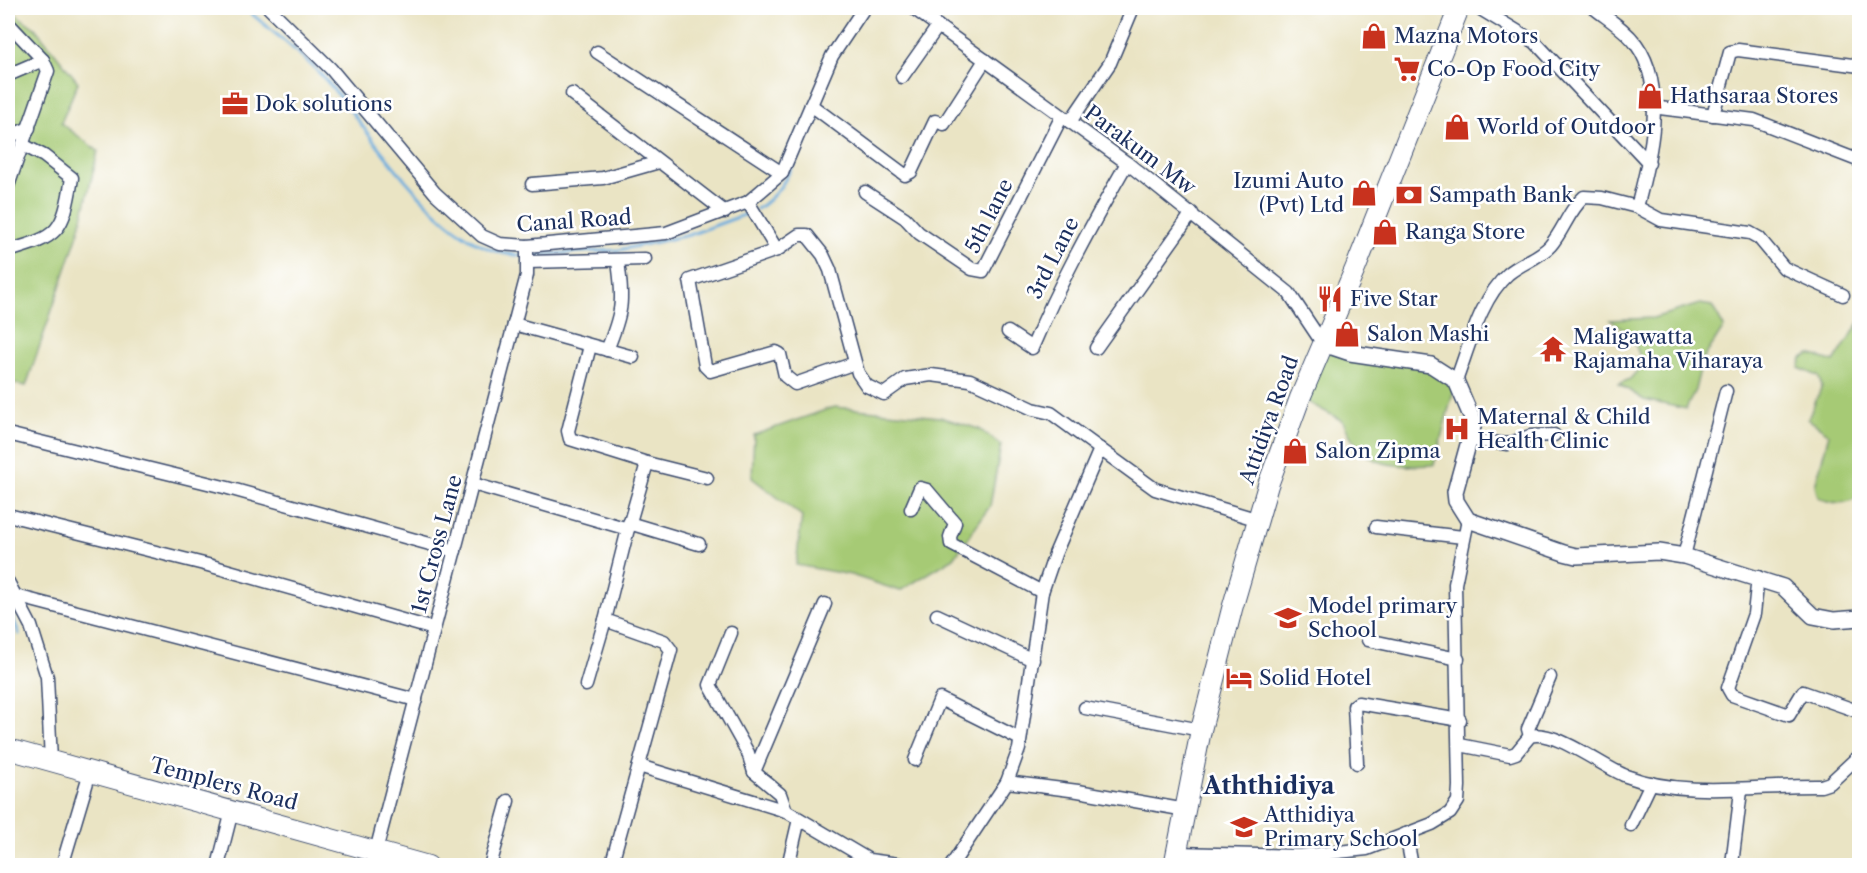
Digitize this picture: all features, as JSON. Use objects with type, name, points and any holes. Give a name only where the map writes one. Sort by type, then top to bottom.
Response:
[{"type":"main road","name":"Attidiya Road","points":[[1175,859],[1201,730],[1232,609],[1280,451],[1459,8]]},
{"type":"main road","name":"Templers Road","points":[[8,749],[232,811],[373,858],[428,866]]},
{"type":"street","name":"Canal Road","points":[[269,8],[331,69],[435,193],[482,236],[527,255],[666,234],[725,212],[751,207],[782,173],[832,56],[864,8]]},
{"type":"street","name":"Parakum Mw","points":[[913,8],[1127,163],[1289,292],[1323,344]]},
{"type":"street","points":[[1066,119],[1110,63],[1132,8]]},
{"type":"street","points":[[1479,8],[1535,42],[1649,163]]},
{"type":"street","points":[[1594,8],[1627,34],[1646,61],[1652,107],[1653,138],[1649,163],[1636,207]]},
{"type":"street","points":[[8,23],[44,60],[48,71],[8,186]]},
{"type":"street","points":[[902,77],[938,26]]},
{"type":"street","points":[[1713,115],[1730,52],[1738,50],[1860,66]]},
{"type":"street","points":[[597,52],[782,173]]},
{"type":"street","points":[[8,75],[44,60]]},
{"type":"street","points":[[812,105],[905,175],[911,172],[935,121],[944,124],[985,60]]},
{"type":"street","points":[[572,94],[725,212]]},
{"type":"street","points":[[1652,107],[1754,120],[1860,161]]},
{"type":"street","name":"5th lane","points":[[865,192],[905,219],[927,239],[972,269],[983,271],[1066,119]]},
{"type":"street","points":[[8,137],[29,128]]},
{"type":"street","points":[[8,251],[44,240],[58,229],[72,178],[44,156],[23,145]]},
{"type":"street","points":[[532,184],[603,178],[660,162]]},
{"type":"street","name":"3rd Lane","points":[[1008,332],[1032,348],[1070,263],[1127,163]]},
{"type":"street","points":[[1456,381],[1492,294],[1508,274],[1545,251],[1556,240],[1573,206],[1584,197],[1602,198],[1636,207],[1661,220],[1750,233],[1759,238],[1784,268],[1843,295]]},
{"type":"street","points":[[751,207],[777,250]]},
{"type":"street","points":[[1096,348],[1192,213]]},
{"type":"street","points":[[855,363],[795,384],[785,376],[780,354],[776,352],[715,372],[710,371],[705,366],[690,280],[777,250],[799,235],[807,235],[823,255],[830,270],[858,373],[867,386],[884,394],[905,378],[931,375],[970,380],[1033,409],[1051,413],[1155,489],[1259,520]]},
{"type":"street","points":[[527,255],[618,261],[645,259]]},
{"type":"street","name":"1st Cross Lane","points":[[373,858],[514,324],[527,255]]},
{"type":"street","points":[[608,350],[621,316],[623,294],[618,261]]},
{"type":"street","points":[[514,324],[633,357]]},
{"type":"street","points":[[1323,344],[1350,352],[1431,365],[1456,381],[1474,423],[1455,492],[1456,501],[1468,520],[1576,556],[1646,552],[1684,556],[1758,577],[1783,587],[1813,616],[1834,620],[1860,618]]},
{"type":"street","points":[[590,346],[568,431],[570,439],[646,463],[707,478]]},
{"type":"street","points":[[1684,556],[1726,391]]},
{"type":"street","points":[[8,434],[228,488],[455,551]]},
{"type":"street","points":[[1471,440],[1508,444],[1530,436],[1554,435]]},
{"type":"street","points":[[951,866],[1007,782],[1020,739],[1042,592],[1055,554],[1100,449]]},
{"type":"street","points":[[586,685],[646,463]]},
{"type":"street","points":[[473,484],[699,544]]},
{"type":"street","points":[[911,509],[920,488],[927,490],[955,523],[950,537],[951,544],[1042,592]]},
{"type":"street","points":[[8,516],[208,565],[434,629]]},
{"type":"street","points":[[1175,859],[1300,856],[1367,849],[1432,824],[1450,813],[1458,801],[1460,745],[1455,584],[1468,520]]},
{"type":"street","points":[[1376,527],[1463,537]]},
{"type":"street","points":[[1758,577],[1754,614],[1728,688],[1732,694],[1790,715],[1803,692],[1860,712]]},
{"type":"street","points":[[8,582],[10,595],[31,626],[47,678],[51,761]]},
{"type":"street","points":[[10,595],[416,700]]},
{"type":"street","points":[[754,772],[825,604]]},
{"type":"street","points":[[937,615],[1033,660]]},
{"type":"street","points":[[605,621],[664,641],[670,650],[611,866]]},
{"type":"street","points":[[730,633],[710,685],[748,753],[754,772],[780,794],[786,811]]},
{"type":"street","points":[[1368,639],[1458,659]]},
{"type":"street","points":[[1530,736],[1528,729],[1550,677]]},
{"type":"street","points":[[915,760],[940,699],[1020,739]]},
{"type":"street","points":[[1357,763],[1354,706],[1358,703],[1460,720]]},
{"type":"street","points":[[1085,708],[1201,730]]},
{"type":"street","points":[[1460,745],[1510,755],[1516,753],[1530,736],[1546,735],[1624,775],[1651,783],[1741,790],[1821,786],[1830,783],[1860,755]]},
{"type":"street","points":[[639,766],[786,811],[869,860],[913,866]]},
{"type":"street","points":[[62,866],[90,772]]},
{"type":"street","points":[[1007,782],[1078,790],[1186,810]]},
{"type":"street","points":[[1631,825],[1651,783]]},
{"type":"street","points":[[1732,864],[1741,790]]},
{"type":"street","points":[[490,866],[508,801]]},
{"type":"street","points":[[218,866],[232,811]]},
{"type":"street","points":[[788,866],[799,819]]},
{"type":"street","points":[[1406,834],[1412,866]]},
{"type":"green space","points":[[8,9],[35,28],[78,82],[61,123],[98,151],[79,231],[26,386],[8,382]]},
{"type":"green space","points":[[1700,304],[1712,306],[1724,327],[1702,361],[1695,390],[1686,409],[1644,400],[1619,384],[1630,379],[1643,364],[1631,334],[1610,320],[1653,318]]},
{"type":"green space","points":[[1859,323],[1859,495],[1850,501],[1834,502],[1818,497],[1815,486],[1829,434],[1808,419],[1822,386],[1818,376],[1799,368],[1802,358],[1810,354],[1834,362]]},
{"type":"green space","points":[[1323,344],[1392,358],[1456,381],[1434,465],[1403,466],[1368,456],[1359,448],[1343,421],[1300,398]]},
{"type":"green space","points":[[834,407],[940,417],[979,429],[1001,445],[990,506],[954,558],[900,591],[851,575],[796,565],[802,516],[752,478],[754,435]]},
{"type":"waterway","points":[[245,8],[315,68],[412,188],[439,215],[466,237],[495,251],[524,255]]},
{"type":"waterway","points":[[757,209],[777,191],[798,154]]},
{"type":"waterway","points":[[530,255],[619,250],[689,235],[752,212]]},
{"type":"waterway","points":[[8,603],[19,634]]},
{"type":"place","name":"Mazna Motors","points":[[1374,36]]},
{"type":"place","name":"Co-Op Food City","points":[[1407,69]]},
{"type":"place","name":"Hathsaraa Stores","points":[[1650,96]]},
{"type":"place","name":"Dok solutions","points":[[235,104]]},
{"type":"place","name":"World of Outdoor","points":[[1457,127]]},
{"type":"place","name":"Izumi Auto (Pvt) Ltd","points":[[1364,193]]},
{"type":"place","name":"Sampath Bank","points":[[1409,195]]},
{"type":"place","name":"Ranga Store","points":[[1385,232]]},
{"type":"place","name":"Five Star","points":[[1330,299]]},
{"type":"place","name":"Salon Mashi","points":[[1347,334]]},
{"type":"place","name":"Maligawatta Rajamaha Viharaya","points":[[1553,349]]},
{"type":"place","name":"Maternal & Child Health Clinic","points":[[1457,429]]},
{"type":"place","name":"Salon Zipma","points":[[1295,451]]},
{"type":"place","name":"Model primary School","points":[[1288,618]]},
{"type":"place","name":"Solid Hotel","points":[[1239,678]]},
{"type":"place","name":"Atthidiya Primary School","points":[[1244,827]]},
{"type":"district","name":"Aththidiya","points":[[1269,786]]}]
